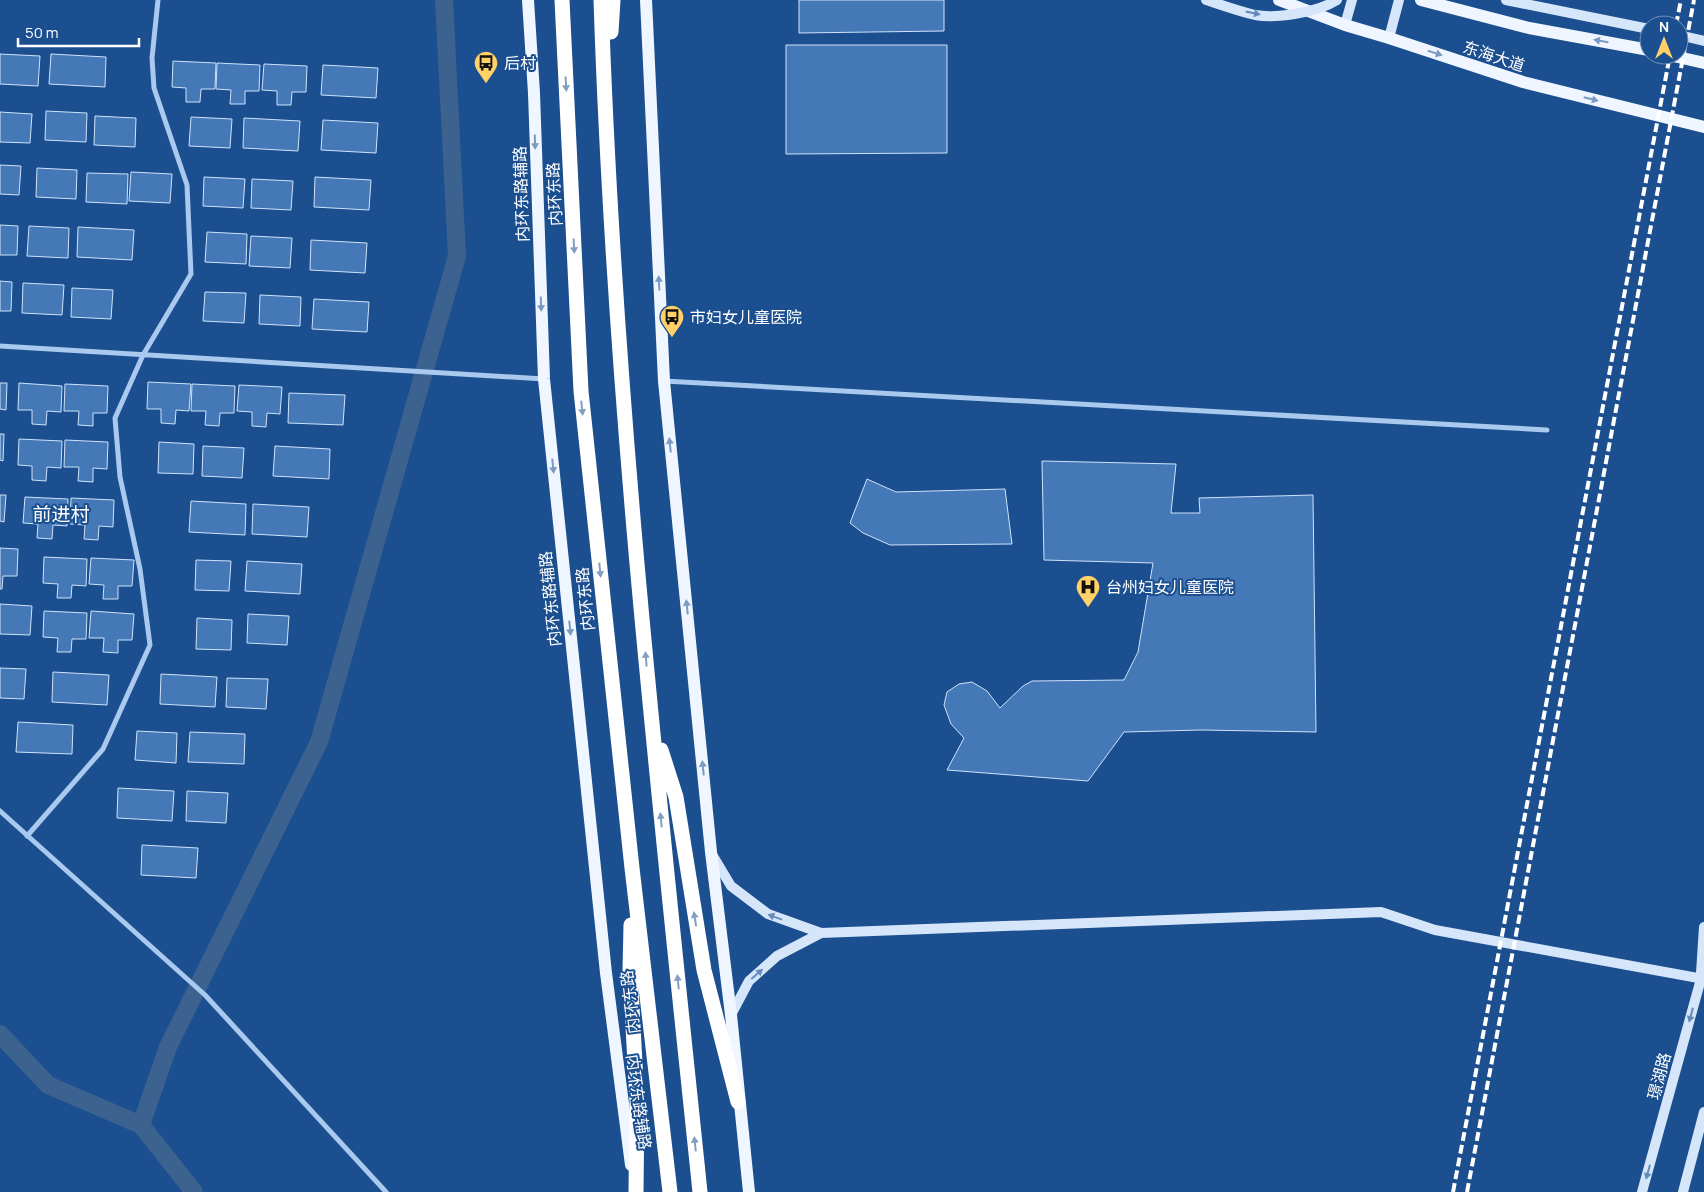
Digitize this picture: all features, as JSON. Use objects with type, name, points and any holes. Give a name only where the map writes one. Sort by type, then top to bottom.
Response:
[{"type":"highway","points":[[557,0],[564,55]]},
{"type":"highway","name":"内环东路","points":[[562,0],[580,391],[632,868],[670,1192]]},
{"type":"highway","points":[[601,0],[605,121],[622,383],[651,720],[700,1192]]},
{"type":"highway","points":[[605,121],[613,0]]},
{"type":"highway","points":[[651,720],[676,797],[704,970],[738,1102]]},
{"type":"highway","points":[[632,868],[630,970],[637,1101],[635,1192]]},
{"type":"main road","name":"内环东路辅路","points":[[528,0],[534,93],[544,379],[606,973],[635,1192]]},
{"type":"main road","points":[[646,0],[664,381],[710,852],[731,1015],[738,1102],[749,1192]]},
{"type":"main road","name":"东海大道","points":[[1279,0],[1345,25],[1523,82],[1704,127]]},
{"type":"main road","name":"东海大道","points":[[1420,0],[1529,28],[1639,48]]},
{"type":"main road","points":[[1689,60],[1704,63]]},
{"type":"street","points":[[28,836],[103,748],[150,645],[140,569],[120,477],[115,418],[143,355],[191,274],[188,185],[154,88],[152,58],[158,0]]},
{"type":"street","points":[[1206,0],[1256,15],[1292,15],[1318,9],[1337,0]]},
{"type":"street","points":[[1345,25],[1352,0]]},
{"type":"street","points":[[1389,38],[1399,0]]},
{"type":"street","points":[[1506,0],[1639,27]]},
{"type":"street","points":[[1689,38],[1704,40]]},
{"type":"street","points":[[0,346],[544,379]]},
{"type":"street","points":[[664,381],[1547,430]]},
{"type":"street","points":[[0,811],[205,995],[386,1192]]},
{"type":"street","points":[[710,852],[731,886],[768,914],[821,933],[1381,912],[1436,930],[1703,975]]},
{"type":"street","name":"璟湖路","points":[[1642,1192],[1703,975],[1704,927]]},
{"type":"street","points":[[731,1015],[749,981],[777,956],[821,933]]},
{"type":"street","points":[[1683,1192],[1704,1112]]},
{"type":"building","points":[[799,0],[944,0],[944,31],[799,33]]},
{"type":"building","points":[[786,45],[947,45],[947,153],[786,154]]},
{"type":"building","points":[[0,54],[40,56],[38,86],[0,84]]},
{"type":"building","points":[[51,54],[106,57],[105,87],[49,84]]},
{"type":"building","points":[[173,61],[216,63],[215,89],[201,89],[200,102],[186,102],[186,88],[172,87]]},
{"type":"building","points":[[217,63],[260,65],[259,91],[245,91],[245,104],[230,104],[231,90],[216,89]]},
{"type":"building","points":[[264,64],[307,66],[306,92],[292,92],[291,105],[277,105],[277,91],[262,90]]},
{"type":"building","points":[[323,65],[378,68],[376,98],[321,95]]},
{"type":"building","points":[[46,111],[87,113],[86,142],[45,140]]},
{"type":"building","points":[[0,112],[32,114],[30,143],[0,142]]},
{"type":"building","points":[[95,116],[136,118],[135,147],[94,145]]},
{"type":"building","points":[[191,117],[232,119],[230,148],[189,146]]},
{"type":"building","points":[[244,118],[300,121],[298,151],[243,148]]},
{"type":"building","points":[[323,120],[378,123],[376,153],[321,150]]},
{"type":"building","points":[[0,165],[21,166],[19,195],[0,194]]},
{"type":"building","points":[[37,168],[77,170],[76,199],[36,197]]},
{"type":"building","points":[[131,172],[172,174],[170,203],[129,201]]},
{"type":"building","points":[[87,173],[128,174],[127,204],[86,202]]},
{"type":"building","points":[[204,177],[245,179],[243,208],[203,206]]},
{"type":"building","points":[[315,177],[371,180],[369,210],[314,207]]},
{"type":"building","points":[[252,179],[293,181],[291,210],[251,208]]},
{"type":"building","points":[[0,225],[18,226],[17,255],[0,255]]},
{"type":"building","points":[[29,226],[69,228],[68,258],[27,256]]},
{"type":"building","points":[[78,227],[134,230],[132,260],[77,257]]},
{"type":"building","points":[[207,232],[247,234],[246,264],[205,262]]},
{"type":"building","points":[[251,236],[292,238],[290,268],[249,266]]},
{"type":"building","points":[[311,240],[367,243],[365,273],[310,270]]},
{"type":"building","points":[[0,281],[12,282],[11,311],[0,311]]},
{"type":"building","points":[[23,283],[64,285],[62,315],[22,313]]},
{"type":"building","points":[[72,288],[113,290],[111,319],[71,317]]},
{"type":"building","points":[[205,292],[246,293],[244,323],[203,321]]},
{"type":"building","points":[[260,295],[301,297],[300,326],[259,324]]},
{"type":"building","points":[[314,299],[369,302],[367,332],[312,329]]},
{"type":"building","points":[[148,382],[191,384],[189,411],[176,410],[175,424],[161,423],[161,409],[147,409]]},
{"type":"building","points":[[0,383],[7,383],[6,410],[0,409]]},
{"type":"building","points":[[19,383],[62,386],[61,412],[47,411],[46,425],[32,424],[32,410],[18,410]]},
{"type":"building","points":[[65,384],[108,386],[107,413],[93,413],[93,426],[78,425],[79,411],[64,411]]},
{"type":"building","points":[[192,384],[235,386],[234,413],[220,413],[219,426],[205,425],[206,411],[191,411]]},
{"type":"building","points":[[239,385],[282,387],[280,414],[267,413],[266,427],[252,426],[252,412],[237,411]]},
{"type":"building","points":[[289,393],[345,395],[343,425],[288,423]]},
{"type":"building","points":[[0,434],[4,434],[3,461],[0,460]]},
{"type":"building","points":[[19,439],[62,441],[61,468],[47,467],[46,481],[32,480],[32,466],[18,465]]},
{"type":"building","points":[[65,440],[108,442],[107,469],[93,468],[93,482],[78,481],[79,467],[64,467]]},
{"type":"building","points":[[159,442],[194,444],[193,474],[158,473]]},
{"type":"building","points":[[203,446],[244,448],[242,478],[202,476]]},
{"type":"building","points":[[275,446],[330,449],[329,479],[273,476]]},
{"type":"building","points":[[1042,461],[1176,464],[1171,513],[1200,513],[1199,498],[1313,495],[1316,732],[1201,730],[1124,732],[1088,781],[947,770],[964,738],[951,724],[944,705],[947,692],[959,684],[972,682],[987,691],[1000,708],[1023,686],[1032,681],[1124,680],[1138,652],[1153,563],[1044,560]]},
{"type":"building","points":[[867,479],[896,492],[1005,489],[1012,544],[890,545],[863,533],[850,523]]},
{"type":"building","points":[[0,495],[6,495],[4,522],[0,521]]},
{"type":"building","points":[[25,497],[68,499],[67,526],[53,525],[52,539],[37,538],[38,524],[23,523]]},
{"type":"building","points":[[71,498],[114,500],[113,527],[99,526],[98,540],[84,539],[85,525],[70,524]]},
{"type":"building","points":[[191,501],[246,504],[245,535],[189,532]]},
{"type":"building","points":[[253,504],[309,507],[307,537],[252,534]]},
{"type":"building","points":[[0,548],[18,549],[17,576],[3,576],[2,589],[0,589]]},
{"type":"building","points":[[44,557],[87,559],[86,586],[72,585],[71,598],[57,598],[58,584],[43,583]]},
{"type":"building","points":[[91,558],[134,560],[132,586],[118,586],[118,599],[103,599],[104,585],[89,584]]},
{"type":"building","points":[[196,560],[231,561],[229,591],[195,590]]},
{"type":"building","points":[[247,561],[302,564],[300,594],[245,591]]},
{"type":"building","points":[[0,604],[32,606],[30,635],[0,634]]},
{"type":"building","points":[[44,611],[87,613],[86,639],[72,639],[71,652],[57,652],[58,638],[43,637]]},
{"type":"building","points":[[91,611],[134,614],[132,640],[118,640],[118,653],[103,652],[104,638],[89,638]]},
{"type":"building","points":[[248,614],[289,616],[287,645],[247,643]]},
{"type":"building","points":[[197,618],[232,620],[231,650],[196,649]]},
{"type":"building","points":[[0,668],[26,669],[24,699],[0,698]]},
{"type":"building","points":[[53,672],[109,675],[107,705],[52,702]]},
{"type":"building","points":[[161,674],[217,677],[215,707],[160,704]]},
{"type":"building","points":[[227,678],[268,679],[266,709],[226,707]]},
{"type":"building","points":[[18,722],[73,725],[72,754],[16,752]]},
{"type":"building","points":[[137,731],[177,733],[176,763],[135,760]]},
{"type":"building","points":[[190,732],[245,734],[244,764],[188,762]]},
{"type":"building","points":[[118,788],[174,791],[172,821],[117,818]]},
{"type":"building","points":[[187,791],[228,793],[226,823],[186,821]]},
{"type":"building","points":[[142,845],[198,848],[196,878],[141,875]]},
{"type":"waterway","points":[[141,1125],[168,1047],[319,742],[457,256],[444,0]]},
{"type":"waterway","points":[[0,1034],[48,1085],[141,1125],[194,1192]]},
{"type":"railway","points":[[1678,15],[1681,0]]},
{"type":"railway","points":[[1467,1192],[1694,0]]},
{"type":"railway","points":[[1453,1192],[1668,65]]},
{"type":"place","name":"后村","points":[[486,84]]},
{"type":"place","name":"市妇女儿童医院","points":[[672,338]]},
{"type":"place","name":"台州妇女儿童医院","points":[[1088,608]]},
{"type":"district","name":"前进村","points":[[61,514]]}]
